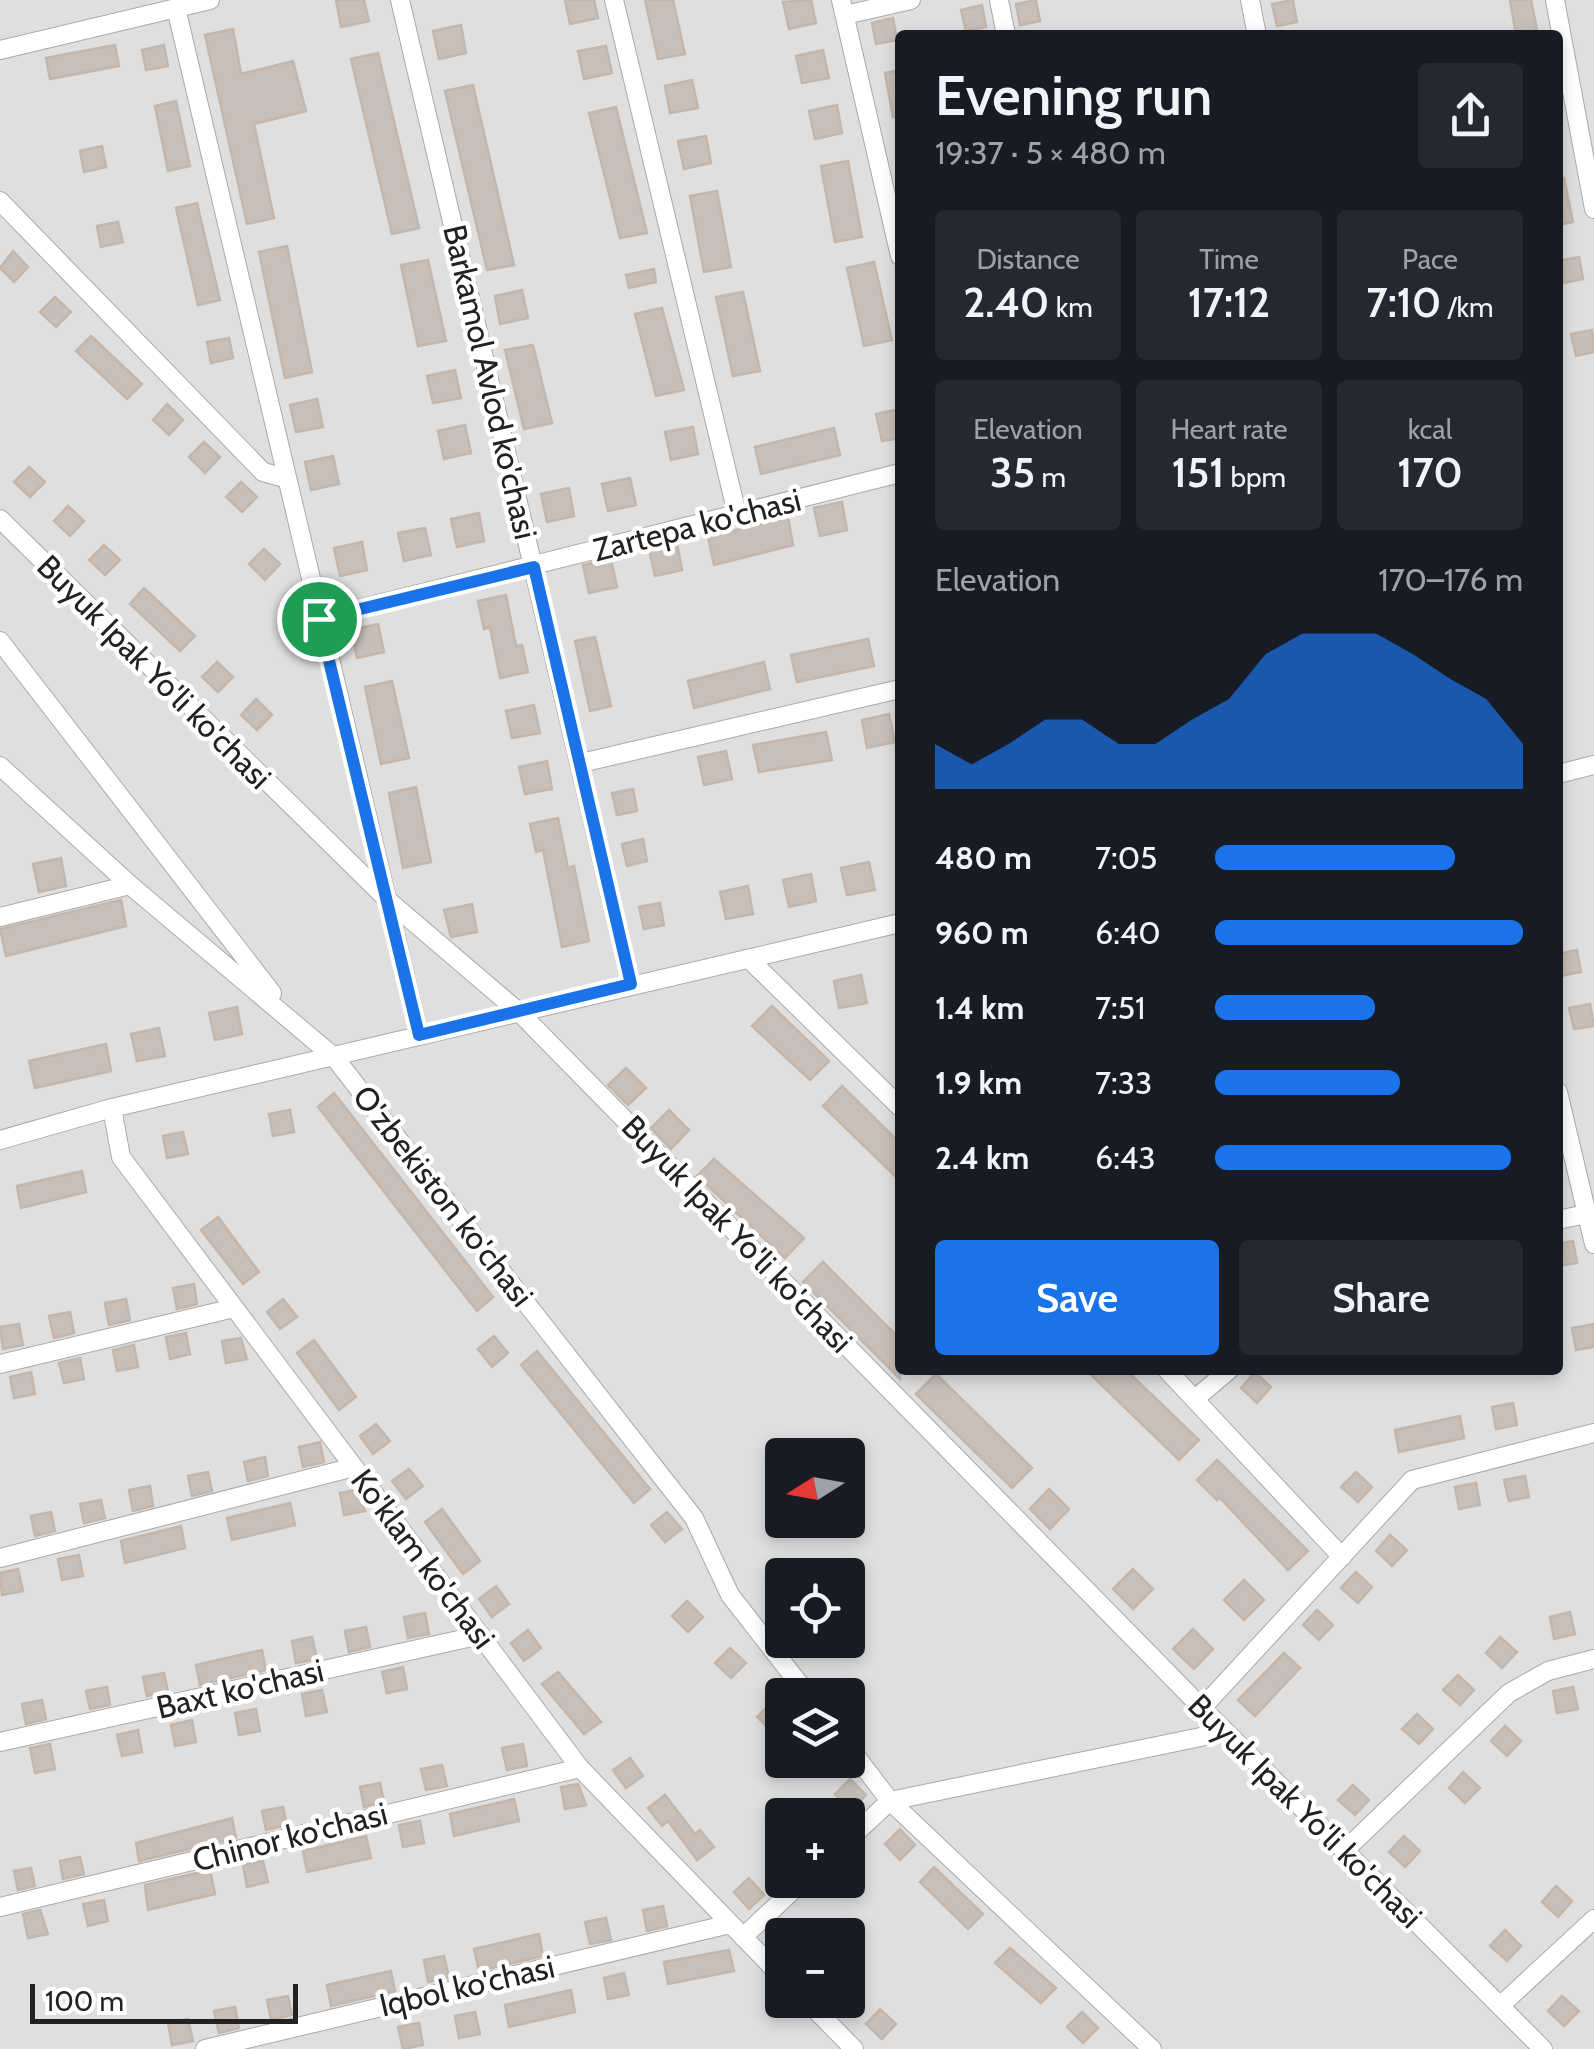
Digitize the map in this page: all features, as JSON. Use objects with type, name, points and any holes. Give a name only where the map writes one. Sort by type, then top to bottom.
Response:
[{"type":"street","points":[[0,50],[210,0]]},
{"type":"street","name":"Barkamol Avlod ko'chasi","points":[[400,0],[631,984]]},
{"type":"street","points":[[614,0],[738,514]]},
{"type":"street","points":[[895,234],[843,8],[911,0]]},
{"type":"street","points":[[1000,0],[1005,30]]},
{"type":"street","points":[[1250,0],[1256,30]]},
{"type":"street","points":[[1555,0],[1563,30]]},
{"type":"street","points":[[176,8],[419,1035]]},
{"type":"street","points":[[1563,32],[1585,119],[1594,209]]},
{"type":"street","points":[[0,201],[263,472],[285,478]]},
{"type":"street","name":"Zartepa ko'chasi","points":[[319,619],[895,473]]},
{"type":"street","name":"Buyuk Ipak Yo'li ko'chasi","points":[[0,519],[390,902],[520,1012],[1225,1732],[1543,2049]]},
{"type":"street","points":[[0,641],[294,1021]]},
{"type":"street","points":[[581,763],[895,689]]},
{"type":"street","points":[[1563,773],[1594,765]]},
{"type":"street","name":"O'zbekiston ko'chasi","points":[[0,766],[130,884],[334,1057],[694,1518],[730,1595],[795,1678]]},
{"type":"street","points":[[0,917],[130,884]]},
{"type":"street","points":[[0,1140],[112,1108],[895,924]]},
{"type":"street","points":[[749,959],[895,1102]]},
{"type":"street","name":"Ko'klam ko'chasi","points":[[112,1108],[121,1157],[580,1768],[765,1960]]},
{"type":"street","points":[[1563,1114],[1594,1244]]},
{"type":"street","points":[[1563,1219],[1586,1214]]},
{"type":"street","points":[[0,1364],[234,1308]]},
{"type":"street","points":[[1172,1375],[1342,1557]]},
{"type":"street","points":[[1196,1398],[1224,1375]]},
{"type":"street","points":[[1202,1708],[1412,1480],[1594,1433]]},
{"type":"street","points":[[0,1558],[354,1467]]},
{"type":"street","name":"Baxt ko'chasi","points":[[0,1742],[481,1635]]},
{"type":"street","points":[[1344,1851],[1509,1694],[1548,1671],[1594,1659]]},
{"type":"street","points":[[865,1824],[890,1801],[1225,1732]]},
{"type":"street","name":"Chinor ko'chasi","points":[[0,1907],[580,1768]]},
{"type":"street","points":[[865,1768],[890,1801],[1152,2049]]},
{"type":"street","points":[[736,1930],[780,1898]]},
{"type":"street","points":[[1500,2006],[1594,1919]]},
{"type":"street","name":"Iqbol ko'chasi","points":[[205,2049],[736,1930]]},
{"type":"street","points":[[824,2018],[854,2049]]},
{"type":"shaded area","points":[[0,0],[1594,0],[1594,2049],[0,2049]]},
{"type":"building","points":[[336,0],[364,0],[369,21],[341,27]]},
{"type":"building","points":[[565,0],[594,0],[598,18],[570,24]]},
{"type":"building","points":[[645,0],[673,0],[685,54],[658,59]]},
{"type":"building","points":[[811,0],[816,23],[789,29],[783,2]]},
{"type":"building","points":[[1036,0],[1040,21],[1020,25],[1016,4]]},
{"type":"building","points":[[1293,0],[1297,22],[1277,26],[1272,4]]},
{"type":"building","points":[[1510,0],[1531,0],[1537,30],[1515,30]]},
{"type":"building","points":[[982,5],[986,27],[966,30],[961,10]]},
{"type":"building","points":[[893,18],[895,40],[876,44],[872,23]]},
{"type":"building","points":[[461,25],[466,53],[439,59],[433,31]]},
{"type":"building","points":[[233,29],[241,74],[293,61],[306,111],[254,124],[274,218],[247,224],[205,35]]},
{"type":"building","points":[[115,45],[119,66],[50,79],[46,58]]},
{"type":"building","points":[[164,45],[168,66],[146,70],[142,50]]},
{"type":"building","points":[[606,46],[612,73],[584,79],[578,51]]},
{"type":"building","points":[[823,50],[829,78],[802,83],[796,56]]},
{"type":"building","points":[[378,53],[419,228],[392,234],[351,59]]},
{"type":"building","points":[[895,71],[895,117],[893,117],[885,73]]},
{"type":"building","points":[[692,80],[698,108],[670,113],[665,86]]},
{"type":"building","points":[[473,85],[514,265],[487,270],[445,91]]},
{"type":"building","points":[[176,101],[190,166],[168,171],[155,106]]},
{"type":"building","points":[[837,105],[842,133],[815,139],[809,111]]},
{"type":"building","points":[[616,107],[647,233],[620,238],[589,113]]},
{"type":"building","points":[[706,136],[711,163],[684,169],[678,141]]},
{"type":"building","points":[[102,146],[106,167],[84,172],[80,151]]},
{"type":"building","points":[[848,161],[862,237],[835,242],[821,166]]},
{"type":"building","points":[[1563,178],[1573,222],[1563,224]]},
{"type":"building","points":[[717,191],[731,267],[704,272],[690,196]]},
{"type":"building","points":[[197,203],[220,300],[198,305],[176,208]]},
{"type":"building","points":[[118,222],[123,242],[101,247],[97,226]]},
{"type":"building","points":[[287,246],[312,372],[285,378],[259,252]]},
{"type":"building","points":[[13,251],[28,267],[14,282],[0,268]]},
{"type":"building","points":[[1579,257],[1583,279],[1563,283],[1563,260]]},
{"type":"building","points":[[428,260],[446,341],[418,346],[401,265]]},
{"type":"building","points":[[874,262],[892,340],[864,346],[847,268]]},
{"type":"building","points":[[654,269],[656,282],[629,288],[626,275]]},
{"type":"building","points":[[522,290],[528,318],[500,324],[495,296]]},
{"type":"building","points":[[743,292],[760,371],[733,376],[716,297]]},
{"type":"building","points":[[55,297],[71,312],[56,327],[40,312]]},
{"type":"building","points":[[662,308],[684,390],[656,396],[635,314]]},
{"type":"building","points":[[1592,330],[1594,352],[1576,356],[1571,334]]},
{"type":"building","points":[[91,336],[142,384],[127,399],[76,351]]},
{"type":"building","points":[[229,338],[233,358],[211,363],[207,342]]},
{"type":"building","points":[[533,345],[552,423],[524,429],[505,350]]},
{"type":"building","points":[[455,370],[461,398],[433,403],[427,376]]},
{"type":"building","points":[[317,399],[323,427],[296,432],[290,405]]},
{"type":"building","points":[[167,404],[183,420],[169,435],[153,420]]},
{"type":"building","points":[[895,410],[895,439],[882,441],[876,414]]},
{"type":"building","points":[[465,425],[471,453],[444,459],[438,431]]},
{"type":"building","points":[[693,427],[698,454],[671,460],[665,432]]},
{"type":"building","points":[[834,428],[840,455],[761,474],[755,447]]},
{"type":"building","points":[[204,442],[220,457],[205,473],[189,457]]},
{"type":"building","points":[[333,456],[339,484],[311,490],[305,462]]},
{"type":"building","points":[[29,467],[45,482],[30,497],[14,482]]},
{"type":"building","points":[[630,478],[636,505],[608,511],[602,484]]},
{"type":"building","points":[[241,482],[257,497],[242,512],[226,497]]},
{"type":"building","points":[[569,488],[574,516],[547,522],[541,494]]},
{"type":"building","points":[[842,502],[847,530],[820,536],[814,508]]},
{"type":"building","points":[[68,506],[84,521],[70,536],[54,521]]},
{"type":"building","points":[[479,513],[484,541],[457,547],[451,519]]},
{"type":"building","points":[[788,517],[793,545],[714,565],[708,537]]},
{"type":"building","points":[[425,528],[431,555],[404,561],[398,533]]},
{"type":"building","points":[[362,542],[367,570],[340,576],[334,548]]},
{"type":"building","points":[[677,543],[682,570],[655,576],[649,549]]},
{"type":"building","points":[[104,545],[120,560],[105,575],[89,560]]},
{"type":"building","points":[[264,549],[280,564],[265,580],[249,564]]},
{"type":"building","points":[[611,559],[617,587],[589,593],[583,565]]},
{"type":"building","points":[[144,588],[195,636],[180,651],[130,604]]},
{"type":"building","points":[[506,595],[516,646],[522,645],[528,672],[500,678],[490,627],[484,629],[478,601]]},
{"type":"building","points":[[378,624],[384,652],[357,658],[351,630]]},
{"type":"building","points":[[595,637],[611,706],[590,711],[575,641]]},
{"type":"building","points":[[868,639],[874,666],[797,682],[791,655]]},
{"type":"building","points":[[217,662],[233,677],[218,692],[202,677]]},
{"type":"building","points":[[764,662],[770,689],[694,708],[688,681]]},
{"type":"building","points":[[392,681],[409,758],[381,764],[365,687]]},
{"type":"building","points":[[256,699],[272,715],[257,730],[241,715]]},
{"type":"building","points":[[534,705],[540,733],[512,738],[506,711]]},
{"type":"building","points":[[889,714],[895,742],[867,748],[862,720]]},
{"type":"building","points":[[826,732],[832,760],[759,772],[753,745]]},
{"type":"building","points":[[726,751],[732,779],[704,785],[698,757]]},
{"type":"building","points":[[547,761],[552,789],[525,794],[519,767]]},
{"type":"building","points":[[416,787],[431,862],[403,868],[389,793]]},
{"type":"building","points":[[633,789],[637,811],[617,815],[612,793]]},
{"type":"building","points":[[558,818],[568,868],[574,866],[589,941],[562,947],[543,850],[536,852],[530,824]]},
{"type":"building","points":[[643,839],[647,861],[627,866],[622,844]]},
{"type":"building","points":[[61,858],[66,886],[39,892],[33,864]]},
{"type":"building","points":[[869,862],[875,890],[847,895],[841,868]]},
{"type":"building","points":[[811,874],[816,901],[789,907],[783,880]]},
{"type":"building","points":[[748,886],[753,914],[726,919],[720,892]]},
{"type":"building","points":[[121,900],[126,926],[6,956],[0,929]]},
{"type":"building","points":[[660,903],[664,925],[644,929],[639,907]]},
{"type":"building","points":[[472,904],[477,932],[451,937],[444,910]]},
{"type":"building","points":[[1577,950],[1581,972],[1563,976],[1563,953]]},
{"type":"building","points":[[861,975],[867,1003],[839,1008],[834,981]]},
{"type":"building","points":[[1590,1004],[1594,1026],[1574,1029],[1569,1008]]},
{"type":"building","points":[[772,1006],[829,1061],[810,1080],[752,1026]]},
{"type":"building","points":[[237,1007],[242,1034],[215,1040],[209,1013]]},
{"type":"building","points":[[159,1028],[165,1056],[137,1061],[131,1034]]},
{"type":"building","points":[[106,1044],[111,1071],[35,1088],[29,1061]]},
{"type":"building","points":[[626,1068],[646,1088],[628,1105],[608,1085]]},
{"type":"building","points":[[842,1086],[895,1138],[895,1176],[823,1106]]},
{"type":"building","points":[[334,1093],[493,1297],[477,1311],[318,1107]]},
{"type":"building","points":[[290,1110],[294,1132],[273,1136],[269,1114]]},
{"type":"building","points":[[669,1110],[689,1130],[671,1149],[651,1128]]},
{"type":"building","points":[[183,1132],[188,1154],[167,1158],[163,1136]]},
{"type":"building","points":[[714,1159],[804,1238],[785,1258],[697,1176]]},
{"type":"building","points":[[82,1171],[86,1192],[21,1208],[17,1186]]},
{"type":"building","points":[[218,1217],[259,1272],[243,1284],[201,1230]]},
{"type":"building","points":[[1573,1241],[1577,1263],[1563,1265],[1563,1243]]},
{"type":"building","points":[[823,1262],[895,1334],[895,1374],[803,1282]]},
{"type":"building","points":[[194,1284],[197,1304],[177,1309],[173,1288]]},
{"type":"building","points":[[126,1299],[130,1320],[109,1325],[105,1303]]},
{"type":"building","points":[[283,1299],[297,1317],[280,1329],[267,1312]]},
{"type":"building","points":[[70,1312],[74,1333],[54,1338],[49,1316]]},
{"type":"building","points":[[19,1324],[23,1345],[3,1349],[0,1327]]},
{"type":"building","points":[[1594,1324],[1594,1347],[1576,1350],[1572,1328]]},
{"type":"building","points":[[186,1333],[190,1354],[170,1359],[166,1337]]},
{"type":"building","points":[[494,1336],[508,1353],[492,1367],[478,1349]]},
{"type":"building","points":[[241,1338],[247,1359],[226,1363],[222,1341]]},
{"type":"building","points":[[314,1340],[356,1397],[339,1410],[297,1353]]},
{"type":"building","points":[[134,1345],[138,1367],[117,1371],[113,1350]]},
{"type":"building","points":[[537,1351],[650,1489],[634,1503],[521,1365]]},
{"type":"building","points":[[80,1358],[84,1379],[64,1383],[59,1363]]},
{"type":"building","points":[[31,1372],[35,1394],[14,1398],[10,1377]]},
{"type":"building","points":[[937,1375],[1032,1468],[1012,1488],[916,1394]]},
{"type":"building","points":[[1091,1375],[1131,1375],[1199,1440],[1179,1460]]},
{"type":"building","points":[[1252,1375],[1258,1375],[1271,1387],[1257,1403],[1241,1388]]},
{"type":"building","points":[[1513,1403],[1517,1425],[1496,1429],[1492,1407]]},
{"type":"building","points":[[1460,1416],[1464,1438],[1399,1452],[1395,1430]]},
{"type":"building","points":[[376,1424],[390,1441],[373,1454],[360,1436]]},
{"type":"building","points":[[320,1442],[324,1462],[303,1467],[299,1447]]},
{"type":"building","points":[[265,1457],[268,1476],[248,1481],[244,1462]]},
{"type":"building","points":[[1217,1460],[1308,1551],[1288,1570],[1219,1497],[1217,1500],[1197,1480]]},
{"type":"building","points":[[409,1469],[423,1486],[406,1499],[392,1481]]},
{"type":"building","points":[[208,1472],[212,1491],[192,1496],[188,1476]]},
{"type":"building","points":[[1356,1472],[1372,1487],[1358,1502],[1341,1487]]},
{"type":"building","points":[[1525,1476],[1529,1497],[1509,1501],[1504,1480]]},
{"type":"building","points":[[1476,1483],[1480,1505],[1459,1509],[1455,1487]]},
{"type":"building","points":[[150,1486],[153,1506],[133,1511],[129,1490]]},
{"type":"building","points":[[1049,1489],[1069,1509],[1050,1529],[1030,1509]]},
{"type":"building","points":[[356,1490],[365,1511],[344,1515],[340,1493]]},
{"type":"building","points":[[101,1500],[105,1518],[84,1523],[80,1504]]},
{"type":"building","points":[[290,1503],[295,1525],[232,1540],[227,1518]]},
{"type":"building","points":[[442,1509],[480,1561],[463,1574],[425,1522]]},
{"type":"building","points":[[51,1512],[55,1531],[35,1536],[31,1516]]},
{"type":"building","points":[[667,1512],[682,1529],[665,1542],[651,1525]]},
{"type":"building","points":[[181,1526],[185,1548],[125,1563],[121,1541]]},
{"type":"building","points":[[1390,1535],[1407,1550],[1392,1566],[1376,1551]]},
{"type":"building","points":[[79,1555],[83,1576],[62,1580],[58,1559]]},
{"type":"building","points":[[18,1569],[23,1591],[2,1595],[0,1573]]},
{"type":"building","points":[[1133,1569],[1153,1589],[1133,1609],[1113,1589]]},
{"type":"building","points":[[1356,1572],[1372,1587],[1358,1603],[1341,1588]]},
{"type":"building","points":[[1244,1580],[1264,1600],[1244,1620],[1224,1600]]},
{"type":"building","points":[[496,1586],[509,1604],[492,1617],[479,1599]]},
{"type":"building","points":[[687,1601],[703,1617],[688,1632],[672,1616]]},
{"type":"building","points":[[1317,1610],[1333,1625],[1319,1640],[1303,1625]]},
{"type":"building","points":[[1570,1612],[1575,1634],[1554,1639],[1550,1617]]},
{"type":"building","points":[[425,1613],[429,1634],[408,1638],[404,1617]]},
{"type":"building","points":[[366,1627],[370,1647],[349,1652],[345,1631]]},
{"type":"building","points":[[1193,1629],[1213,1649],[1194,1669],[1173,1649]]},
{"type":"building","points":[[528,1630],[541,1648],[524,1661],[511,1643]]},
{"type":"building","points":[[312,1637],[317,1659],[296,1663],[292,1641]]},
{"type":"building","points":[[1500,1637],[1517,1652],[1502,1668],[1486,1653]]},
{"type":"building","points":[[730,1648],[746,1663],[731,1678],[715,1663]]},
{"type":"building","points":[[262,1650],[266,1670],[200,1685],[196,1665]]},
{"type":"building","points":[[1284,1653],[1300,1668],[1255,1716],[1238,1700]]},
{"type":"building","points":[[403,1667],[407,1689],[387,1693],[382,1672]]},
{"type":"building","points":[[558,1672],[601,1722],[584,1734],[542,1684]]},
{"type":"building","points":[[164,1673],[168,1692],[147,1696],[143,1677]]},
{"type":"building","points":[[1458,1675],[1474,1690],[1460,1705],[1443,1690]]},
{"type":"building","points":[[107,1687],[110,1705],[90,1709],[86,1691]]},
{"type":"building","points":[[1573,1687],[1578,1709],[1557,1713],[1553,1691]]},
{"type":"building","points":[[322,1690],[327,1712],[306,1716],[302,1694]]},
{"type":"building","points":[[42,1700],[46,1719],[26,1724],[22,1704]]},
{"type":"building","points":[[256,1709],[260,1731],[239,1735],[235,1713]]},
{"type":"building","points":[[1417,1714],[1433,1729],[1419,1744],[1402,1729]]},
{"type":"building","points":[[192,1720],[196,1742],[175,1746],[171,1725]]},
{"type":"building","points":[[1505,1726],[1521,1741],[1507,1756],[1491,1741]]},
{"type":"building","points":[[138,1730],[142,1752],[122,1756],[117,1735]]},
{"type":"building","points":[[50,1744],[55,1769],[35,1773],[30,1748]]},
{"type":"building","points":[[523,1744],[527,1766],[507,1770],[502,1748]]},
{"type":"building","points":[[630,1758],[643,1776],[626,1788],[613,1770]]},
{"type":"building","points":[[442,1765],[447,1786],[426,1790],[421,1769]]},
{"type":"building","points":[[1463,1772],[1480,1788],[1465,1803],[1449,1788]]},
{"type":"building","points":[[850,1779],[866,1795],[839,1798],[835,1794]]},
{"type":"building","points":[[380,1783],[384,1802],[364,1807],[360,1787]]},
{"type":"building","points":[[578,1784],[586,1805],[565,1809],[561,1787]]},
{"type":"building","points":[[1353,1785],[1369,1800],[1355,1815],[1338,1800]]},
{"type":"building","points":[[665,1795],[695,1834],[700,1830],[714,1847],[697,1860],[668,1821],[662,1826],[648,1808]]},
{"type":"building","points":[[514,1799],[519,1821],[454,1836],[450,1814]]},
{"type":"building","points":[[283,1807],[287,1825],[266,1830],[262,1811]]},
{"type":"building","points":[[232,1818],[236,1838],[139,1861],[136,1843]]},
{"type":"building","points":[[420,1821],[424,1843],[403,1847],[399,1825]]},
{"type":"building","points":[[900,1829],[915,1845],[900,1860],[885,1844]]},
{"type":"building","points":[[366,1836],[371,1858],[307,1872],[303,1851]]},
{"type":"building","points":[[1404,1836],[1420,1851],[1405,1867],[1389,1852]]},
{"type":"building","points":[[80,1857],[84,1874],[63,1879],[60,1861]]},
{"type":"building","points":[[263,1861],[268,1882],[247,1887],[243,1865]]},
{"type":"building","points":[[934,1867],[983,1914],[968,1929],[920,1882]]},
{"type":"building","points":[[31,1868],[35,1886],[18,1890],[14,1871]]},
{"type":"building","points":[[210,1870],[215,1894],[148,1910],[145,1885]]},
{"type":"building","points":[[749,1878],[764,1895],[749,1909],[734,1892]]},
{"type":"building","points":[[1556,1886],[1572,1901],[1558,1917],[1542,1902]]},
{"type":"building","points":[[104,1900],[108,1921],[88,1926],[83,1904]]},
{"type":"building","points":[[663,1906],[667,1926],[647,1931],[643,1910]]},
{"type":"building","points":[[40,1910],[48,1934],[28,1938],[23,1914]]},
{"type":"building","points":[[606,1918],[611,1940],[590,1944],[585,1922]]},
{"type":"building","points":[[1505,1930],[1521,1946],[1507,1961],[1490,1946]]},
{"type":"building","points":[[539,1934],[543,1956],[479,1971],[474,1949]]},
{"type":"building","points":[[1010,1948],[1056,1988],[1041,2003],[995,1963]]},
{"type":"building","points":[[729,1950],[734,1971],[668,1984],[664,1962]]},
{"type":"building","points":[[444,1956],[449,1978],[428,1982],[424,1960]]},
{"type":"building","points":[[391,1971],[395,1991],[331,2006],[327,1985]]},
{"type":"building","points":[[624,1973],[629,1995],[608,1999],[604,1978]]},
{"type":"building","points":[[571,1990],[575,2012],[509,2027],[505,2005]]},
{"type":"building","points":[[288,1996],[292,2015],[271,2020],[267,2000]]},
{"type":"building","points":[[1562,1996],[1579,2011],[1564,2026],[1548,2011]]},
{"type":"building","points":[[235,2007],[239,2028],[219,2033],[214,2011]]},
{"type":"building","points":[[880,2009],[896,2024],[882,2039],[866,2024]]},
{"type":"building","points":[[475,2012],[480,2034],[459,2038],[455,2016]]},
{"type":"building","points":[[1082,2012],[1098,2028],[1083,2043],[1067,2027]]},
{"type":"building","points":[[188,2019],[193,2041],[172,2045],[168,2023]]},
{"type":"building","points":[[419,2023],[423,2045],[403,2049],[398,2027]]},
{"type":"route","points":[[534,567],[631,984],[419,1035],[319,619],[534,567]]}]
